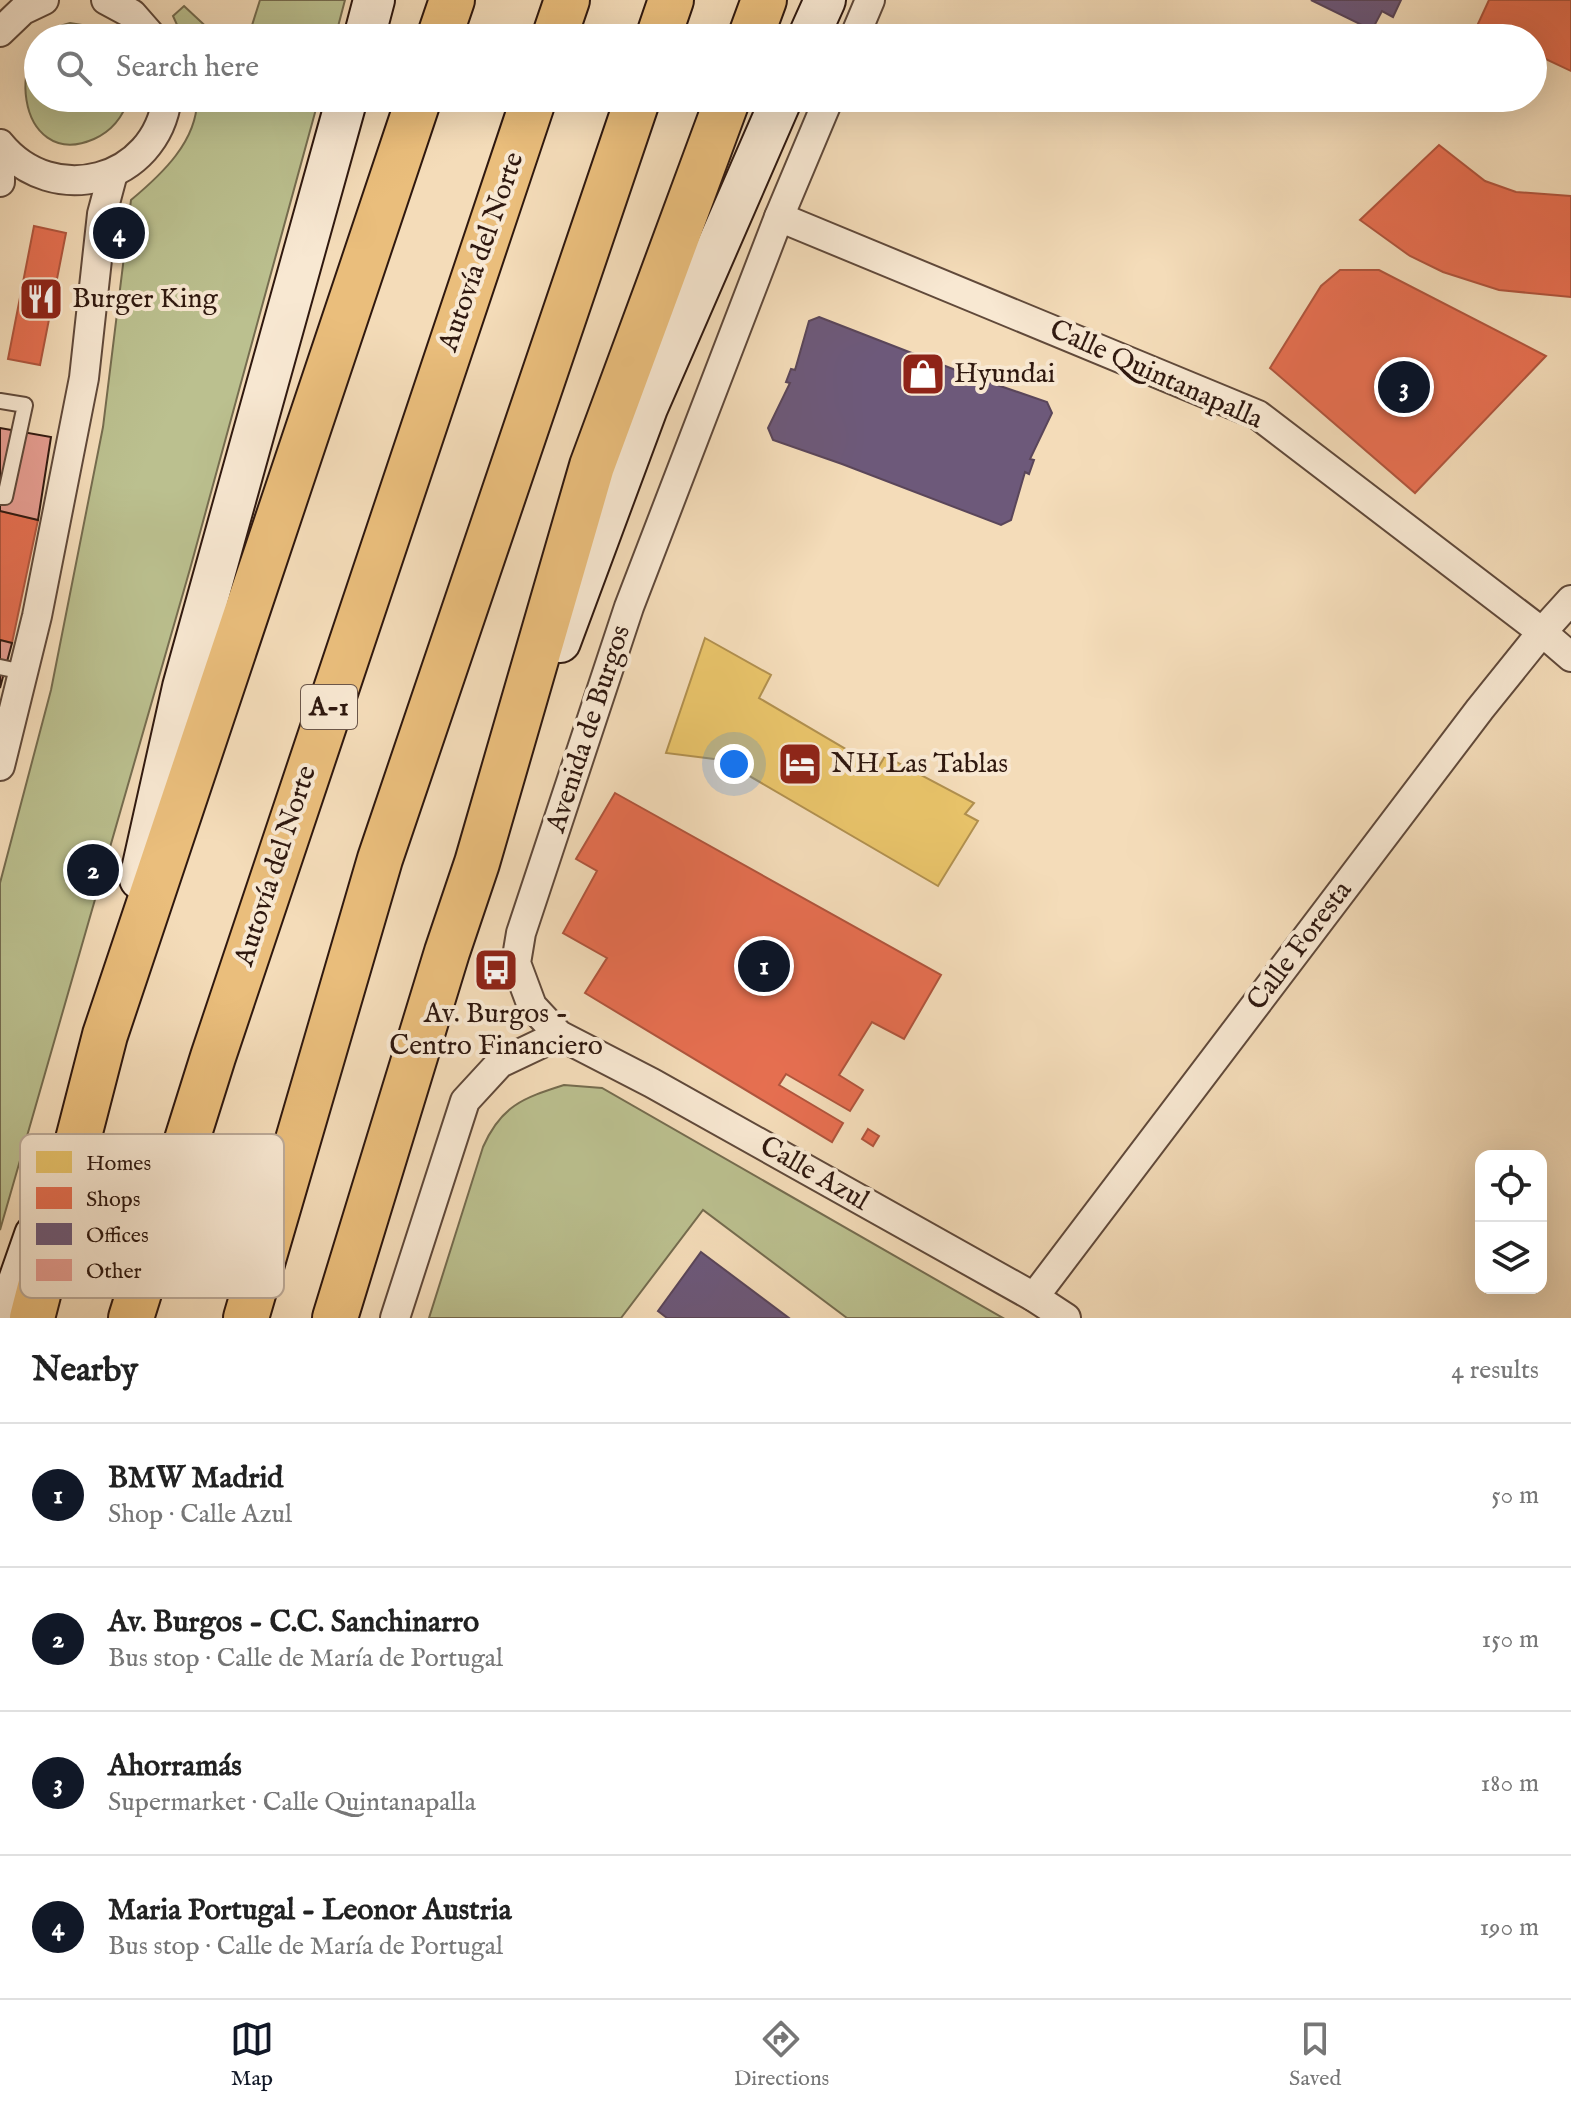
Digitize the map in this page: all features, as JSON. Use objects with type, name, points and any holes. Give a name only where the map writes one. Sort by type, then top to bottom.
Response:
[{"type":"highway","points":[[444,24],[452,0]]},
{"type":"highway","points":[[559,24],[567,0]]},
{"type":"highway","points":[[663,24],[671,0]]},
{"type":"highway","points":[[755,24],[764,0]]},
{"type":"highway","points":[[79,1134],[105,1035],[414,112]]},
{"type":"highway","name":"Autovía del Norte","points":[[189,1134],[529,112]]},
{"type":"highway","points":[[284,1188],[380,859],[633,112]]},
{"type":"highway","points":[[335,1318],[477,863],[592,466],[723,112]]},
{"type":"highway","points":[[32,1318],[37,1298]]},
{"type":"highway","name":"Autovía del Norte","points":[[131,1318],[137,1298]]},
{"type":"highway","points":[[246,1318],[252,1298]]},
{"type":"street","points":[[106,0],[146,22]]},
{"type":"street","points":[[368,24],[374,0]]},
{"type":"street","points":[[814,24],[825,0]]},
{"type":"street","points":[[860,24],[870,0]]},
{"type":"street","points":[[0,32],[22,7]]},
{"type":"street","points":[[0,144],[26,167],[50,177],[75,181],[113,173],[137,157],[147,146],[163,112]]},
{"type":"street","points":[[70,1134],[105,1035],[183,687],[343,112]]},
{"type":"street","points":[[477,863],[647,408],[776,112]]},
{"type":"street","name":"Avenida de Burgos","points":[[559,1035],[532,1006],[516,963],[521,933],[629,607],[779,217],[823,112]]},
{"type":"street","points":[[0,165],[0,182]]},
{"type":"street","points":[[0,766],[12,669],[84,378],[102,214],[113,173]]},
{"type":"street","name":"Calle Quintanapalla","points":[[779,217],[1258,415],[1571,657]]},
{"type":"street","name":"Calle Foresta","points":[[1034,1297],[1542,632],[1571,600]]},
{"type":"street","points":[[395,1318],[465,1101],[500,1063],[559,1035]]},
{"type":"street","name":"Calle Azul","points":[[559,1035],[652,1083],[1034,1297],[1066,1318]]},
{"type":"street","points":[[6,1318],[20,1278]]},
{"type":"lane","points":[[0,401],[25,405],[5,497],[0,497]]},
{"type":"green space","points":[[260,0],[345,0],[339,24],[252,24]]},
{"type":"green space","points":[[184,6],[203,24],[177,24],[173,16]]},
{"type":"green space","points":[[30,112],[123,112],[100,136],[68,144],[48,138],[34,122]]},
{"type":"green space","points":[[315,112],[190,569],[28,1134],[20,1134],[20,1160],[0,1230],[0,883],[51,690],[103,427],[131,200],[176,156],[196,114]]},
{"type":"green space","points":[[564,1085],[602,1088],[1003,1318],[847,1318],[703,1210],[621,1318],[429,1318],[490,1133],[515,1106]]},
{"type":"building: Homes","name":"NH Las Tablas","points":[[705,638],[771,675],[759,698],[878,768],[885,756],[974,803],[965,814],[978,821],[938,886],[722,760],[666,753]]},
{"type":"building: Shops","points":[[1489,0],[1571,0],[1571,71],[1547,60],[1547,24],[1478,24]]},
{"type":"building: Shops","points":[[1439,145],[1485,181],[1516,192],[1571,196],[1571,297],[1499,290],[1443,272],[1410,256],[1360,220]]},
{"type":"building: Shops","points":[[34,226],[66,233],[40,365],[8,359]]},
{"type":"building: Shops","points":[[1340,270],[1379,270],[1546,356],[1415,493],[1270,368],[1321,286]]},
{"type":"building: Shops","points":[[0,511],[38,520],[12,643],[0,640]]},
{"type":"building: Shops","points":[[615,793],[941,975],[904,1039],[872,1022],[839,1075],[863,1090],[850,1111],[786,1074],[779,1085],[843,1123],[832,1142],[585,993],[607,958],[563,933],[597,871],[576,859]]},
{"type":"building: Shops","points":[[868,1129],[879,1136],[873,1146],[862,1139]]},
{"type":"building: Offices","points":[[1311,0],[1401,0],[1393,17],[1382,11],[1375,24],[1360,24]]},
{"type":"building: Offices","points":[[819,317],[1047,402],[1052,413],[1030,459],[1034,460],[1029,474],[1025,472],[1011,520],[1001,525],[773,440],[768,428],[790,383],[786,382],[791,369],[795,370],[809,321]]},
{"type":"building: Offices","points":[[701,1252],[789,1318],[667,1318],[658,1311]]},
{"type":"building: Other","points":[[0,428],[51,437],[38,520],[0,511]]},
{"type":"building: Other","points":[[0,640],[12,643],[0,688]]},
{"type":"place","name":"Maria Portugal - Leonor Austria","points":[[119,233]]},
{"type":"place","name":"Burger King","points":[[41,299]]},
{"type":"place","name":"Hyundai","points":[[923,374]]},
{"type":"place","name":"Ahorramás","points":[[1404,387]]},
{"type":"place","name":"NH Las Tablas","points":[[800,764]]},
{"type":"place","name":"Av. Burgos - C.C. Sanchinarro","points":[[93,870]]},
{"type":"place","name":"BMW Madrid","points":[[764,966]]},
{"type":"place","name":"Av. Burgos - Centro Financiero","points":[[496,970]]}]
